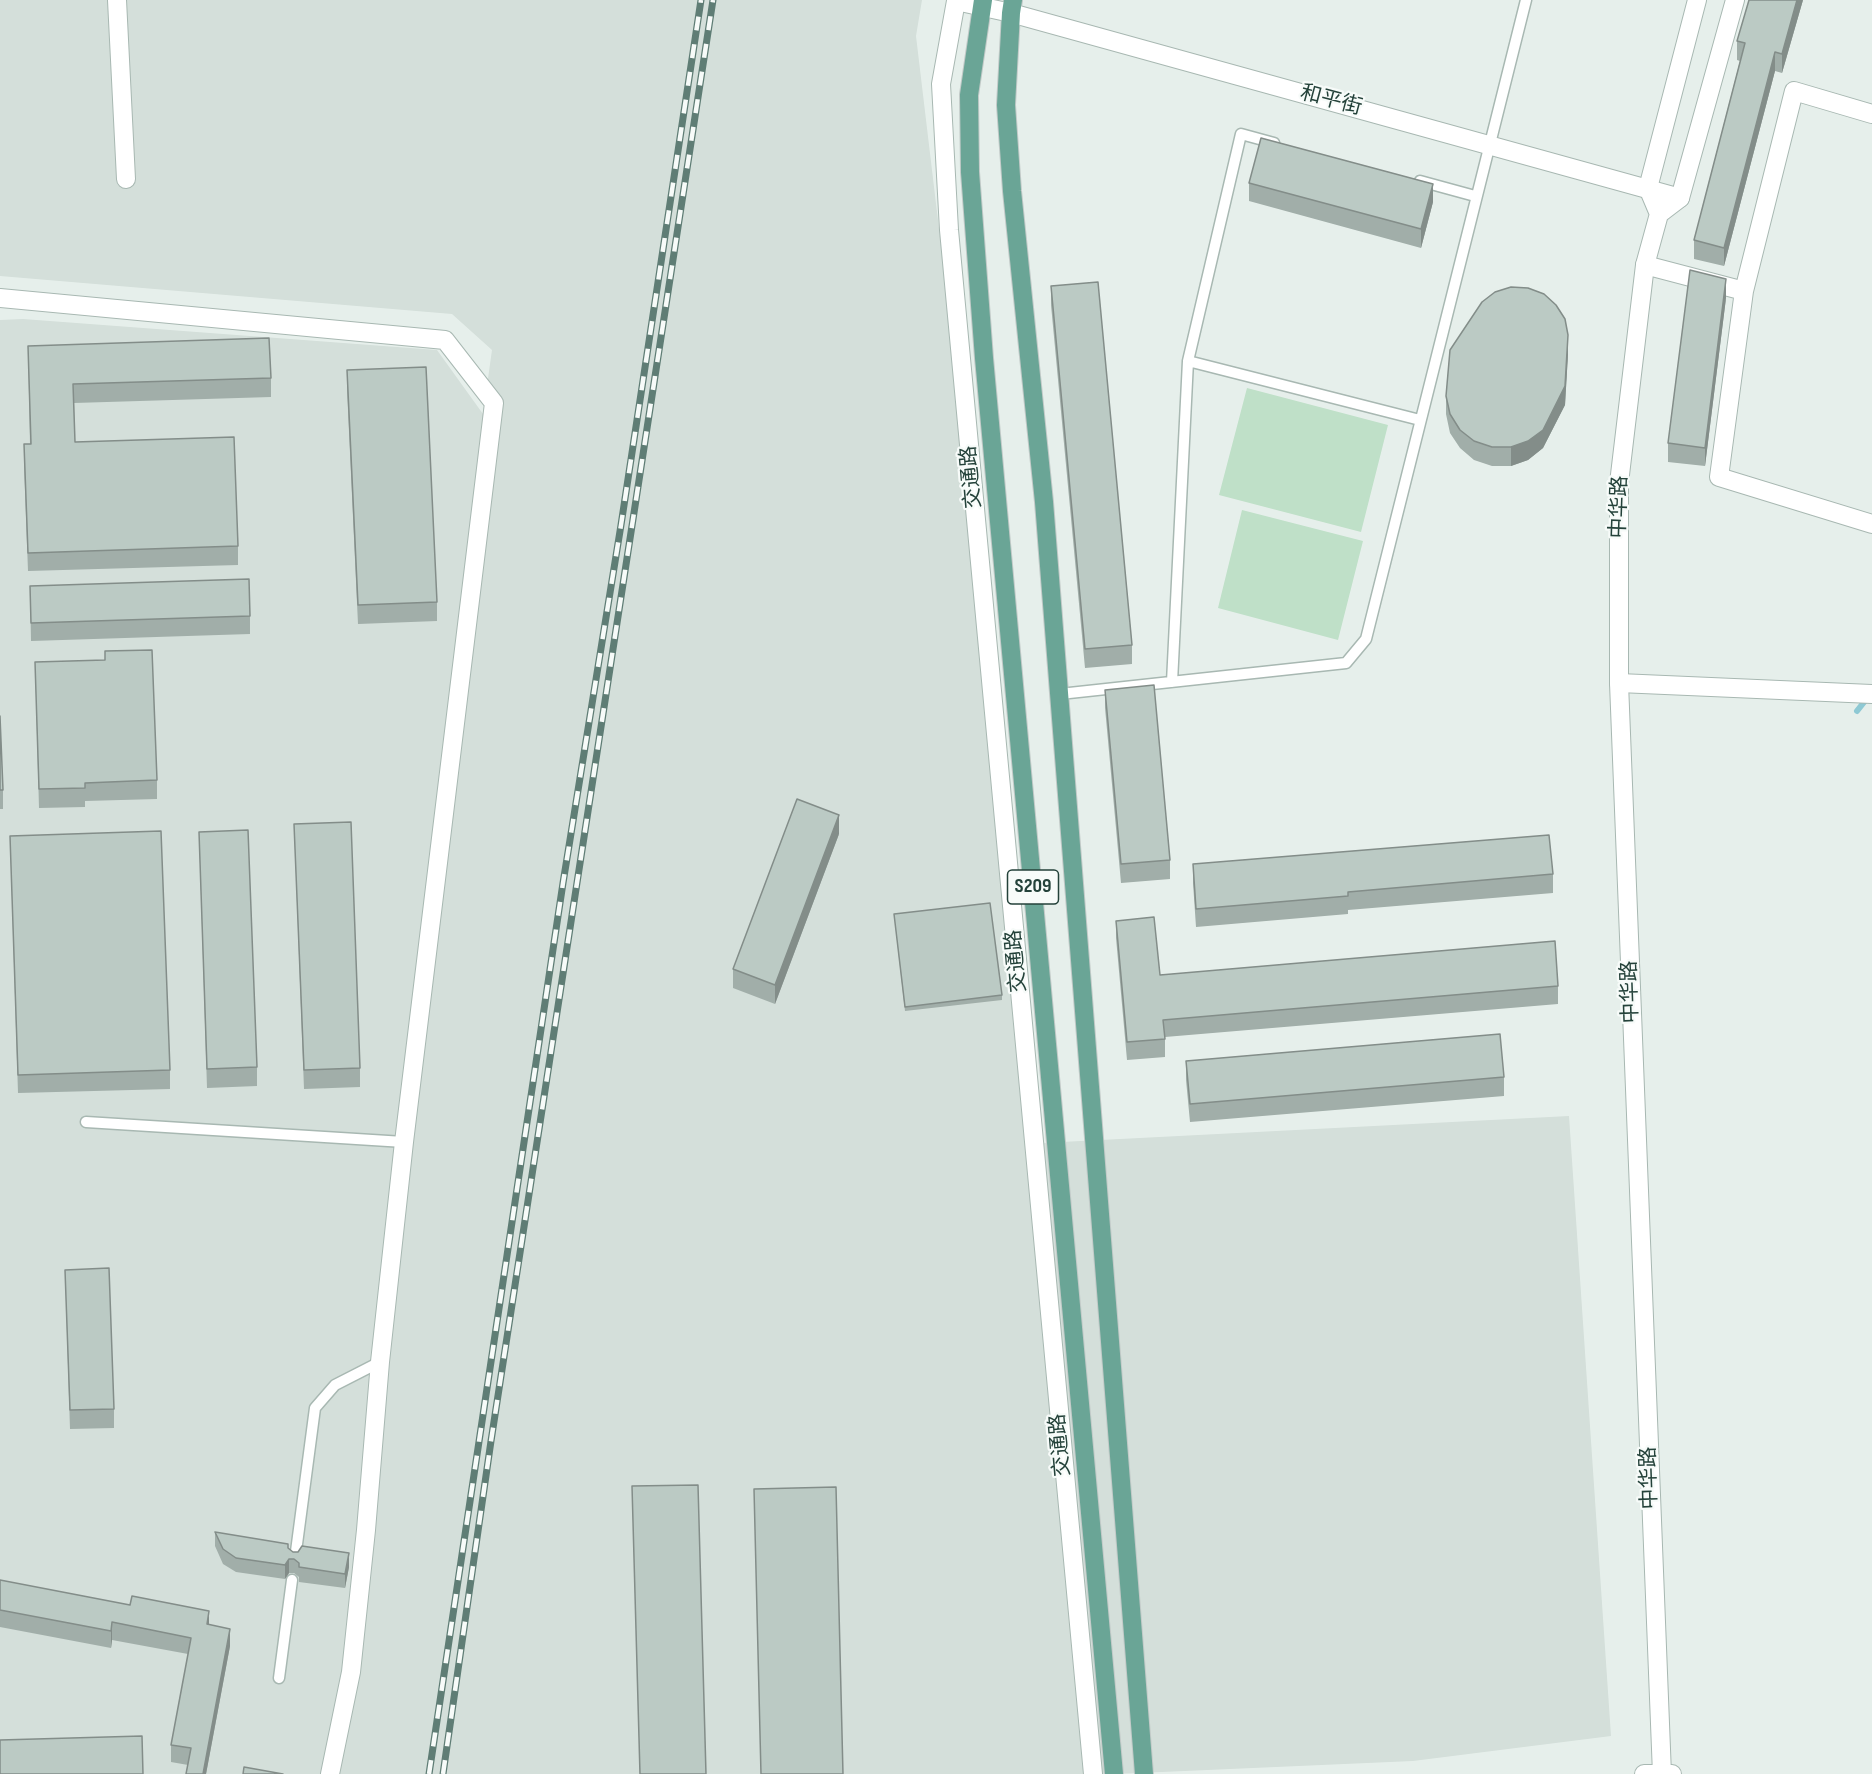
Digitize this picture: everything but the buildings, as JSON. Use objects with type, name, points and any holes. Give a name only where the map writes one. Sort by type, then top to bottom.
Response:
[{"type":"main road","name":"交通路","points":[[982,4],[969,95],[970,172],[984,358],[1114,1774]]},
{"type":"main road","name":"S209","points":[[1012,7],[1006,105],[1012,191],[1044,502],[1144,1774]]},
{"type":"street","points":[[117,0],[126,179]]},
{"type":"street","points":[[1697,0],[1648,188],[1659,214],[1680,198],[1735,0]]},
{"type":"street","points":[[957,1],[941,84],[949,230],[1093,1774]]},
{"type":"street","name":"和平街","points":[[957,1],[1012,7],[1488,145],[1680,198]]},
{"type":"street","points":[[1872,114],[1794,91],[1744,291],[1719,477],[1872,524]]},
{"type":"street","name":"中华路","points":[[1659,214],[1645,265],[1619,483],[1619,683],[1660,1774]]},
{"type":"street","points":[[1645,265],[1744,291]]},
{"type":"street","points":[[0,298],[445,340],[494,403],[404,1142],[380,1362],[351,1672],[330,1774]]},
{"type":"street","points":[[1619,683],[1863,693]]},
{"type":"lane","points":[[1060,694],[1346,663],[1366,639],[1475,196],[1526,0]]},
{"type":"lane","points":[[1172,682],[1188,361],[1241,134],[1286,146]]},
{"type":"lane","points":[[1408,178],[1475,196]]},
{"type":"lane","points":[[1188,361],[1420,420]]},
{"type":"lane","points":[[86,1122],[404,1142]]},
{"type":"lane","points":[[295,1559],[315,1408],[335,1385],[380,1362]]},
{"type":"lane","points":[[279,1678],[292,1580]]},
{"type":"shaded area","points":[[0,0],[922,0],[916,36],[992,673],[1042,1143],[1569,1116],[1611,1736],[1413,1761],[1116,1774],[0,1774],[0,320],[23,319],[437,350],[483,414],[492,350],[452,314],[0,276]]},
{"type":"green space","points":[[1247,388],[1388,425],[1361,532],[1219,495]]},
{"type":"green space","points":[[1242,510],[1363,541],[1338,640],[1218,608]]},
{"type":"waterway","points":[[1857,711],[1868,697]]},
{"type":"railway","points":[[429,1774],[563,883],[621,525],[701,0]]},
{"type":"railway","points":[[443,1774],[491,1441],[713,0]]}]
